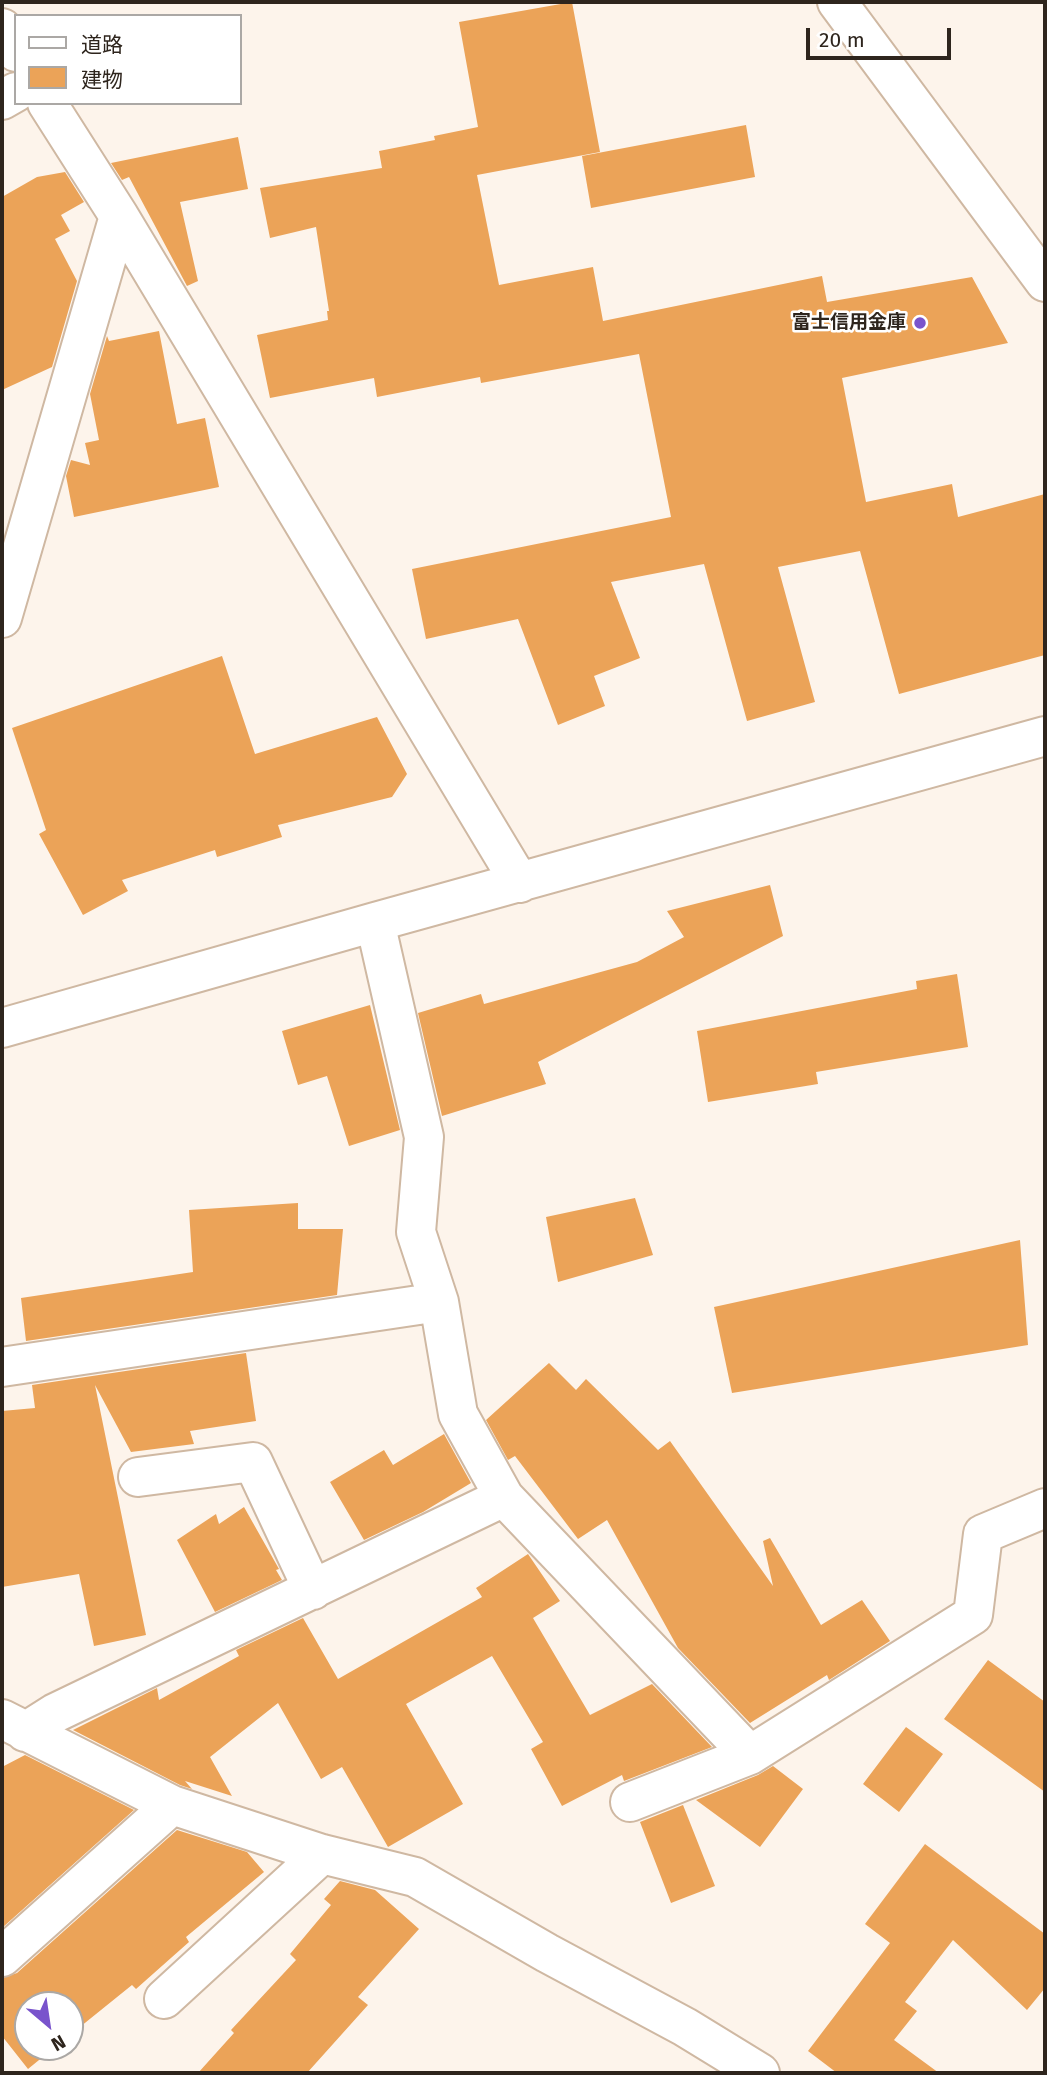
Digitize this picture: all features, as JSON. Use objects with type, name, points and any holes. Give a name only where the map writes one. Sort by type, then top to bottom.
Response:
[{"type":"street","points":[[837,2],[1045,282]]},
{"type":"street","points":[[2,28],[14,49]]},
{"type":"street","points":[[48,105],[119,216],[520,883]]},
{"type":"street","points":[[2,618],[119,216]]},
{"type":"street","points":[[2,1028],[1045,736]]},
{"type":"street","points":[[376,922],[424,1137],[416,1232],[439,1302],[458,1414],[504,1497],[750,1755]]},
{"type":"street","points":[[2,1367],[439,1302]]},
{"type":"street","points":[[138,1477],[253,1462],[313,1590]]},
{"type":"street","points":[[13,1726],[55,1713],[504,1497]]},
{"type":"street","points":[[631,1802],[750,1755],[973,1615],[983,1534],[1045,1508]]},
{"type":"street","points":[[13,1726],[172,1805],[322,1854],[415,1877],[547,1954],[685,2027],[760,2073]]},
{"type":"street","points":[[2,1957],[172,1805]]},
{"type":"street","points":[[164,1999],[322,1854]]},
{"type":"building","points":[[572,2],[600,152],[477,175],[499,285],[593,267],[603,321],[822,276],[827,302],[972,277],[1008,343],[842,378],[866,502],[952,484],[958,517],[1045,494],[1045,655],[899,694],[860,551],[778,567],[815,702],[747,721],[704,564],[611,582],[640,658],[594,676],[605,706],[558,725],[518,619],[426,639],[412,569],[671,517],[639,354],[481,383],[480,377],[377,397],[374,378],[270,398],[257,335],[328,320],[329,311],[316,227],[270,238],[260,188],[382,168],[379,151],[435,140],[434,136],[478,127],[459,22]]},
{"type":"building","points":[[746,125],[755,177],[591,208],[582,156]]},
{"type":"building","points":[[238,137],[248,189],[180,202],[198,281],[187,286],[129,177],[122,180],[111,163]]},
{"type":"building","points":[[65,172],[84,202],[61,215],[70,231],[55,239],[77,281],[52,367],[2,390],[2,197],[37,177]]},
{"type":"building","points":[[159,331],[177,424],[205,418],[219,487],[74,517],[66,476],[71,460],[90,465],[85,443],[99,440],[90,394],[107,336],[109,341]]},
{"type":"building","points":[[222,656],[255,754],[377,717],[407,774],[392,797],[278,825],[282,837],[217,857],[215,850],[122,880],[128,891],[83,915],[39,834],[46,830],[12,728]]},
{"type":"building","points":[[770,885],[783,936],[538,1062],[546,1084],[442,1116],[418,1013],[481,994],[484,1004],[637,962],[684,937],[667,911]]},
{"type":"building","points":[[957,974],[968,1047],[816,1072],[818,1084],[708,1102],[697,1031],[917,989],[916,981]]},
{"type":"building","points":[[370,1005],[400,1130],[349,1146],[327,1076],[298,1085],[282,1031]]},
{"type":"building","points":[[635,1198],[653,1255],[558,1282],[546,1217]]},
{"type":"building","points":[[298,1203],[298,1229],[343,1229],[337,1295],[26,1341],[21,1298],[193,1272],[189,1210]]},
{"type":"building","points":[[1020,1240],[1028,1345],[732,1393],[714,1307]]},
{"type":"building","points":[[246,1353],[256,1421],[190,1431],[194,1444],[131,1452],[95,1385],[146,1635],[94,1646],[79,1574],[2,1587],[2,1411],[35,1408],[32,1385]]},
{"type":"building","points":[[549,1363],[576,1390],[586,1379],[658,1450],[670,1441],[773,1586],[763,1541],[770,1538],[821,1625],[862,1600],[890,1641],[829,1680],[827,1675],[750,1723],[678,1648],[607,1520],[578,1539],[515,1456],[508,1460],[486,1420]]},
{"type":"building","points":[[444,1434],[471,1483],[423,1512],[364,1540],[330,1482],[384,1450],[393,1465]]},
{"type":"building","points":[[244,1507],[279,1569],[276,1570],[282,1580],[215,1612],[177,1540],[216,1514],[219,1524]]},
{"type":"building","points":[[528,1554],[560,1601],[533,1618],[590,1715],[652,1684],[712,1747],[624,1781],[622,1775],[562,1806],[531,1749],[543,1742],[492,1656],[406,1704],[463,1804],[388,1847],[342,1767],[321,1779],[278,1703],[210,1757],[232,1796],[185,1781],[192,1789],[180,1785],[73,1730],[157,1688],[159,1700],[239,1656],[236,1650],[303,1618],[338,1679],[482,1597],[476,1588]]},
{"type":"building","points":[[988,1660],[1045,1702],[1045,1792],[944,1719]]},
{"type":"building","points":[[906,1727],[943,1754],[899,1812],[863,1784]]},
{"type":"building","points":[[25,1755],[134,1810],[2,1928],[2,1767]]},
{"type":"building","points":[[773,1766],[803,1789],[760,1847],[696,1800],[758,1775]]},
{"type":"building","points":[[683,1805],[715,1886],[671,1903],[640,1822]]},
{"type":"building","points":[[177,1830],[247,1852],[264,1872],[186,1937],[189,1942],[136,1989],[132,1985],[84,2024],[84,1991],[14,1991],[14,2051],[2,2036],[2,1978],[17,1973]]},
{"type":"building","points":[[925,1844],[1045,1934],[1045,1988],[1027,2010],[953,1940],[905,2002],[917,2011],[894,2040],[939,2073],[837,2073],[808,2051],[890,1943],[865,1924]]},
{"type":"building","points":[[340,1881],[375,1890],[419,1929],[358,1997],[368,2005],[307,2073],[198,2073],[234,2033],[231,2030],[296,1960],[290,1954],[331,1905],[324,1899]]},
{"type":"building","points":[[22,2061],[38,2061],[28,2069]]},
{"type":"place","name":"富士信用金庫","points":[[920,323]]}]
